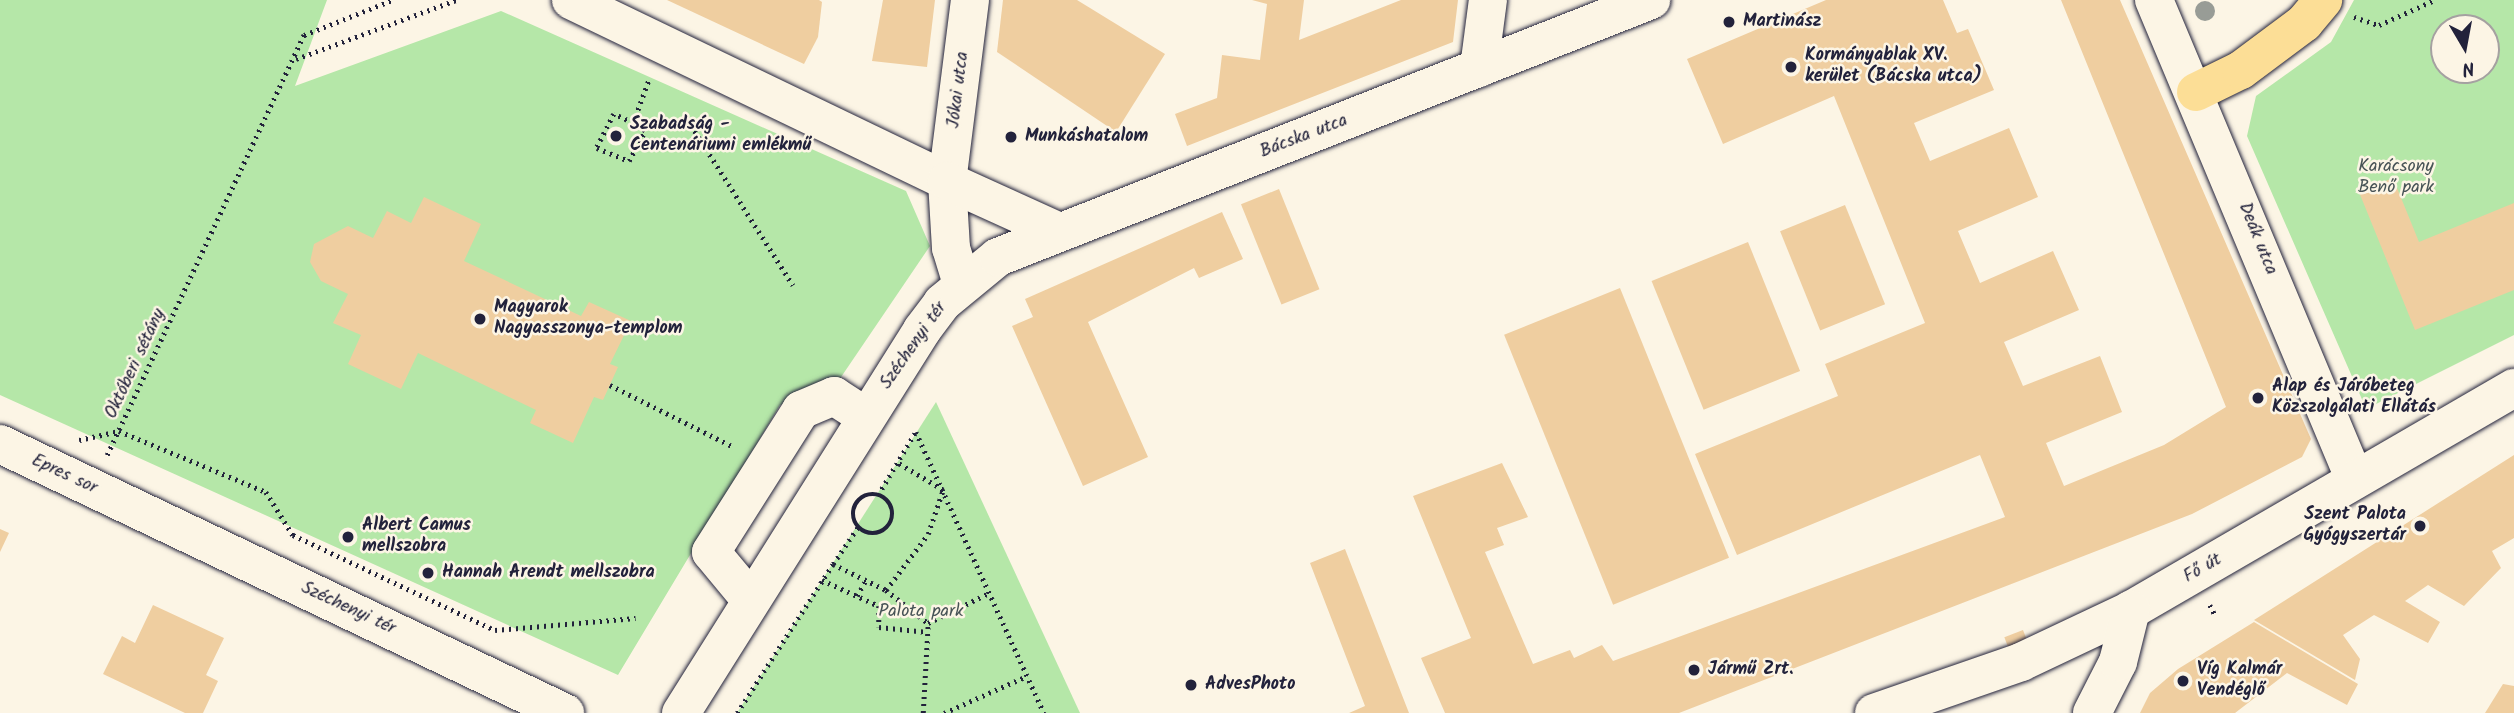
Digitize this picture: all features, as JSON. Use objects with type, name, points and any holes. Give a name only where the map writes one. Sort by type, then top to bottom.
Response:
[{"type":"main road","points":[[2196,92],[2242,70],[2304,23],[2333,7]]},
{"type":"street","points":[[570,0],[1057,231]]},
{"type":"street","name":"Jókai utca","points":[[947,181],[970,0]]},
{"type":"street","points":[[1479,68],[1488,0]]},
{"type":"street","name":"Bácska utca","points":[[962,284],[998,257],[1057,231],[1651,0]]},
{"type":"street","name":"Deák utca","points":[[2154,0],[2196,92],[2355,480]]},
{"type":"street","points":[[947,181],[951,248],[962,284]]},
{"type":"street","name":"Széchenyi tér","points":[[681,713],[922,330],[962,284]]},
{"type":"street","name":"Fő út","points":[[1874,713],[2021,662],[2131,610],[2514,388]]},
{"type":"street","points":[[750,600],[711,552],[794,421],[801,410],[834,396],[866,417]]},
{"type":"street","name":"Epres sor","points":[[0,444],[129,505]]},
{"type":"street","name":"Széchenyi tér","points":[[129,505],[565,713]]},
{"type":"street","points":[[2092,713],[2118,662],[2131,610]]},
{"type":"path","name":"Októberi sétány","points":[[393,0],[304,35],[119,431],[266,492],[293,536],[495,630],[635,618]]},
{"type":"path","points":[[295,59],[456,0]]},
{"type":"path","points":[[2333,7],[2379,25],[2435,0]]},
{"type":"path","points":[[633,123],[662,45]]},
{"type":"path","points":[[614,114],[633,123],[645,131],[629,161],[597,148],[614,114]]},
{"type":"path","points":[[691,124],[793,285]]},
{"type":"path","points":[[610,384],[720,440]]},
{"type":"path","points":[[737,713],[858,527],[855,505],[878,495],[916,432],[1044,713]]},
{"type":"path","points":[[896,462],[943,490]]},
{"type":"path","points":[[886,590],[928,534],[943,490]]},
{"type":"path","points":[[858,527],[872,534],[889,526],[892,508],[878,495]]},
{"type":"path","points":[[832,564],[886,590],[929,623]]},
{"type":"path","points":[[822,579],[879,606],[879,627],[928,632]]},
{"type":"path","points":[[857,596],[866,580]]},
{"type":"path","points":[[929,623],[989,593]]},
{"type":"path","points":[[923,713],[929,623]]},
{"type":"path","points":[[944,713],[1027,676]]},
{"type":"green space","points":[[0,0],[327,0],[295,86],[501,11],[906,191],[930,246],[835,386],[780,405],[618,675],[0,395]]},
{"type":"green space","name":"Karácsony Benő park","points":[[2354,0],[2514,0],[2514,335],[2374,405],[2364,404],[2247,136],[2256,96],[2331,42]]},
{"type":"green space","name":"Palota park","points":[[936,402],[1080,713],[737,713]]},
{"type":"building","points":[[667,0],[819,0],[822,2],[818,37],[804,64]]},
{"type":"building","points":[[883,0],[935,0],[927,67],[872,61]]},
{"type":"building","points":[[1003,0],[1077,0],[1165,54],[1116,132],[997,52]]},
{"type":"building","points":[[1252,0],[1304,0],[1299,40],[1401,0],[1458,0],[1453,42],[1187,146],[1175,114],[1217,98],[1222,55],[1260,60],[1267,4]]},
{"type":"building","points":[[1826,0],[1943,0],[1957,33],[1968,29],[1994,90],[1914,123],[1930,161],[2009,128],[2038,197],[1958,231],[1980,283],[2053,251],[2079,310],[2004,342],[2023,386],[2100,356],[2122,412],[2046,443],[2064,486],[2164,445],[2226,407],[2061,0],[2120,0],[2311,439],[2302,457],[2192,514],[1679,713],[1445,713],[1421,658],[1471,638],[1413,496],[1502,463],[1528,517],[1497,528],[1504,545],[1485,552],[1533,664],[1570,650],[1574,658],[1602,645],[1613,661],[2005,517],[1980,455],[1737,555],[1695,454],[1838,396],[1825,364],[1925,323],[1834,96],[1723,144],[1687,59]]},
{"type":"building","points":[[2393,178],[2419,242],[2514,203],[2514,290],[2415,330],[2359,192]]},
{"type":"building","points":[[1279,189],[1319,289],[1281,304],[1241,204]]},
{"type":"building","name":"Magyarok Nagyasszonya-templom","points":[[424,197],[481,224],[464,261],[581,316],[589,302],[631,321],[610,364],[618,367],[603,400],[594,397],[573,443],[530,423],[536,410],[418,353],[401,389],[348,364],[361,335],[333,323],[348,294],[321,281],[310,262],[314,244],[348,226],[373,238],[387,211],[411,223]]},
{"type":"building","points":[[1845,205],[1885,304],[1820,330],[1780,231]]},
{"type":"building","points":[[1222,212],[1243,259],[1199,278],[1194,268],[1088,322],[1148,457],[1083,486],[1012,326],[1033,317],[1025,299]]},
{"type":"building","points":[[1748,242],[1800,371],[1704,410],[1652,281]]},
{"type":"building","points":[[1620,288],[1729,558],[1613,605],[1504,335]]},
{"type":"building","points":[[2514,455],[2514,538],[2492,551],[2501,568],[2464,606],[2428,585],[2405,601],[2440,622],[2428,643],[2374,615],[2343,635],[2360,659],[2355,680],[2254,620]]},
{"type":"building","points":[[0,529],[9,533],[0,552]]},
{"type":"building","points":[[1345,549],[1409,713],[1349,713],[1365,706],[1310,563]]},
{"type":"building","points":[[153,605],[224,638],[206,675],[218,681],[203,713],[185,713],[103,674],[122,636],[135,643]]},
{"type":"building","points":[[2254,622],[2358,684],[2347,705],[2287,673],[2235,713],[2140,713],[2150,693],[2178,669]]},
{"type":"building","points":[[2023,630],[2028,643],[2009,650],[2004,637]]},
{"type":"building","points":[[2503,684],[2514,686],[2514,713],[2485,713]]},
{"type":"place","name":"Martinász","points":[[1729,22]]},
{"type":"place","name":"Kormányablak XV. kerület (Bácska utca)","points":[[1791,67]]},
{"type":"place","name":"Szabadság - Centenáriumi emlékmű","points":[[616,136]]},
{"type":"place","name":"Munkáshatalom","points":[[1011,137]]},
{"type":"place","name":"Magyarok Nagyasszonya-templom","points":[[480,319]]},
{"type":"place","name":"Alap és Járóbeteg Közszolgálati Ellátás","points":[[2258,398]]},
{"type":"place","name":"Szent Palota Gyógyszertár","points":[[2420,526]]},
{"type":"place","name":"Albert Camus mellszobra","points":[[348,537]]},
{"type":"place","name":"Hannah Arendt mellszobra","points":[[428,573]]},
{"type":"place","name":"Jármű Zrt.","points":[[1694,670]]},
{"type":"place","name":"Víg Kalmár Vendéglő","points":[[2183,681]]},
{"type":"place","name":"AdvesPhoto","points":[[1191,685]]}]
